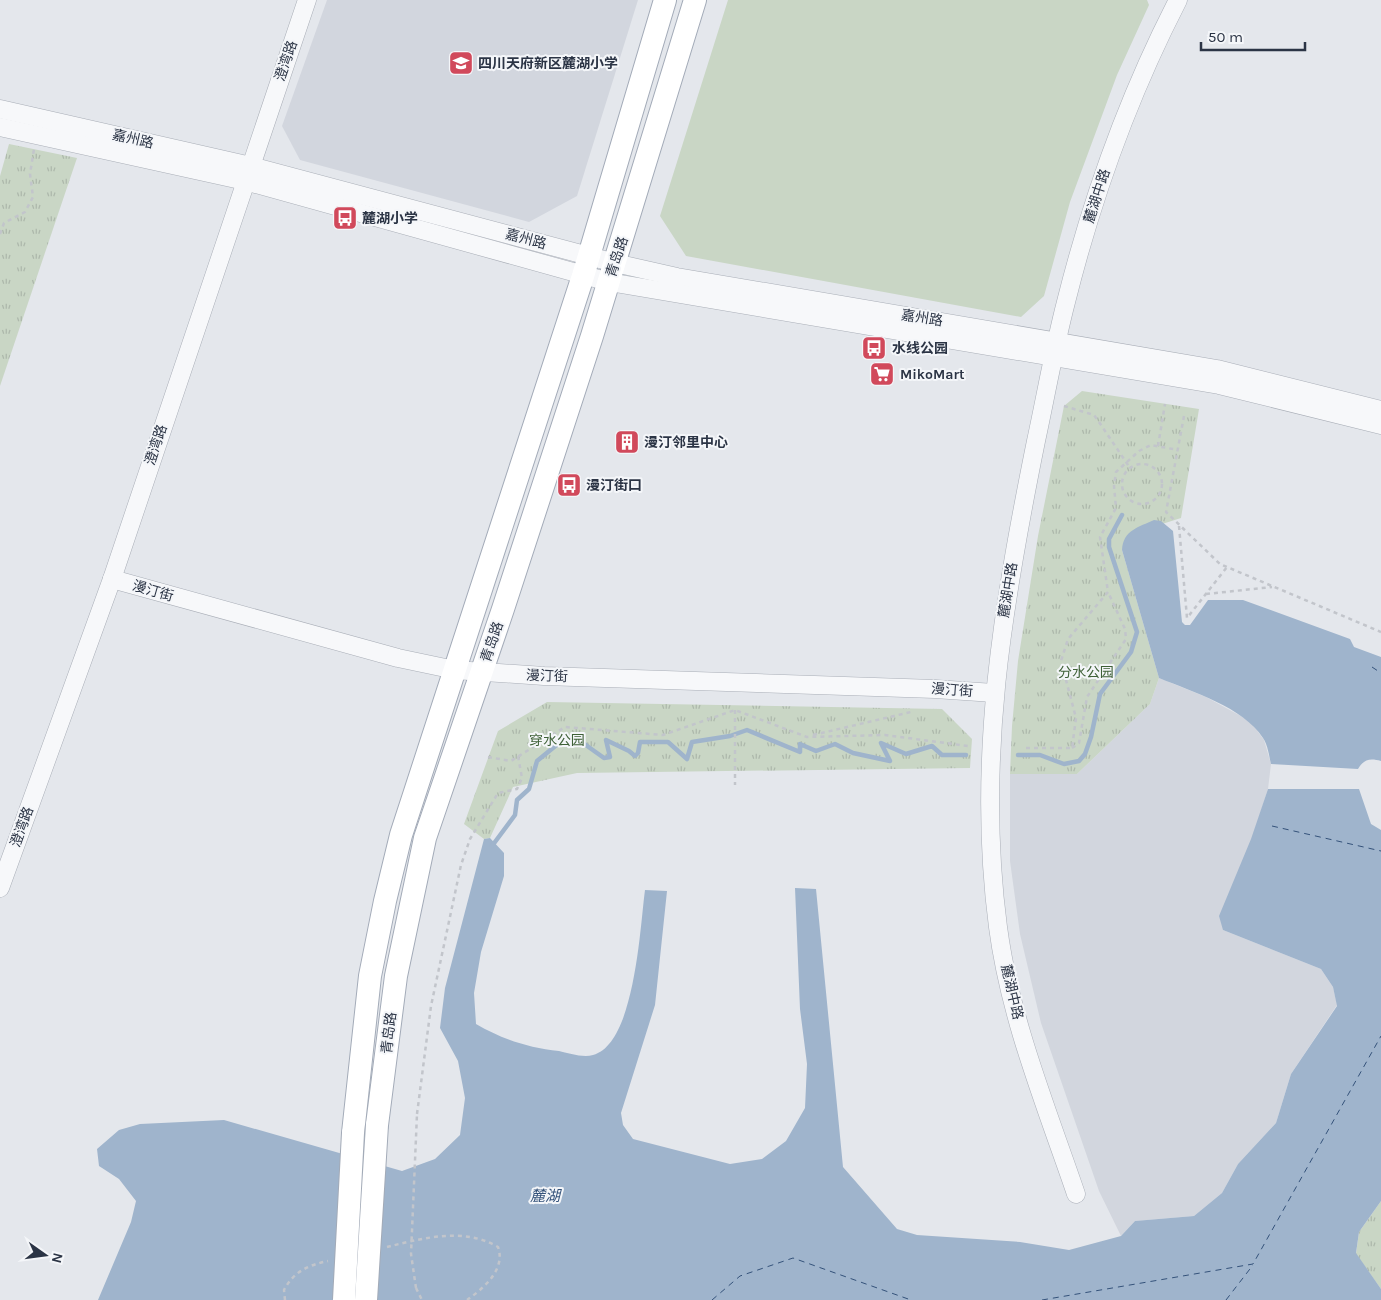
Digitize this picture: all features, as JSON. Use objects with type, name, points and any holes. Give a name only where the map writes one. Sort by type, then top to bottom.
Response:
[{"type":"main road","name":"青岛路","points":[[344,1300],[353,1134],[370,976],[401,835],[586,266],[665,0]]},
{"type":"main road","name":"青岛路","points":[[366,1300],[377,1125],[396,976],[425,838],[612,272],[695,0]]},
{"type":"street","name":"澄湾路","points":[[0,888],[112,579],[306,0]]},
{"type":"street","name":"麓湖中路","points":[[1076,1194],[1028,1059],[998,931],[991,863],[988,794],[994,693],[1012,565],[1055,349],[1084,238],[1111,153],[1136,90],[1178,0]]},
{"type":"street","name":"嘉州路","points":[[0,109],[612,272],[1055,349]]},
{"type":"street","name":"嘉州路","points":[[0,127],[248,174]]},
{"type":"street","points":[[1055,349],[1217,369],[1381,410]]},
{"type":"street","points":[[1055,349],[1219,385],[1381,425]]},
{"type":"street","name":"漫汀街","points":[[112,579],[389,656],[455,670],[481,673],[935,689],[994,693]]},
{"type":"path","points":[[0,234],[4,224],[25,212],[33,197],[30,174],[34,149]]},
{"type":"path","points":[[1158,446],[1165,404]]},
{"type":"path","points":[[1064,406],[1094,415],[1130,468]]},
{"type":"path","points":[[1184,416],[1166,512],[1220,564],[1381,632]]},
{"type":"path","points":[[1026,748],[1072,748],[1079,743],[1087,698],[1126,639],[1126,629],[1108,592],[1100,537],[1116,508],[1114,486],[1116,472],[1139,452],[1151,445],[1178,450]]},
{"type":"path","points":[[1143,464],[1155,468],[1162,479],[1160,492],[1152,501],[1140,504],[1128,498],[1122,486],[1123,479],[1130,468],[1143,464]]},
{"type":"path","points":[[1179,525],[1187,618],[1227,567]]},
{"type":"path","points":[[1206,594],[1274,587]]},
{"type":"path","points":[[1072,748],[1076,718],[1061,661],[1068,639],[1108,592]]},
{"type":"path","points":[[735,710],[735,785]]},
{"type":"path","points":[[488,757],[511,761],[565,727],[663,735],[735,710],[807,736],[885,735],[968,746]]},
{"type":"path","points":[[807,736],[911,712]]},
{"type":"path","points":[[422,1300],[416,1288],[411,1254],[417,1114],[431,1006],[461,865],[470,840],[498,793],[517,789],[522,778],[518,756]]},
{"type":"path","points":[[378,1249],[423,1238],[451,1236],[472,1236],[498,1247],[501,1256],[497,1269],[489,1281],[467,1300]]},
{"type":"path","points":[[285,1300],[284,1290],[297,1272],[315,1264],[333,1260]]},
{"type":"shaded area","name":"四川天府新区麓湖小学","points":[[327,0],[638,0],[577,196],[529,222],[300,160],[282,126]]},
{"type":"shaded area","points":[[1159,678],[1206,697],[1250,721],[1264,740],[1271,764],[1268,789],[1223,930],[1321,969],[1333,987],[1337,1005],[1291,1074],[1276,1123],[1238,1164],[1222,1193],[1194,1216],[1135,1221],[1121,1236],[1099,1191],[1041,1023],[1020,934],[1010,861],[1010,774],[1077,774],[1150,704]]},
{"type":"green space","points":[[728,0],[1147,0],[1149,5],[1117,75],[1070,202],[1044,296],[1021,317],[686,256],[660,216]]},
{"type":"green space","points":[[9,144],[77,158],[0,386],[0,176]]},
{"type":"green space","name":"分水公园","points":[[1082,391],[1199,409],[1181,518],[1137,532],[1122,550],[1159,678],[1150,704],[1077,774],[1010,774],[1018,661],[1038,536],[1064,406]]},
{"type":"green space","name":"穿水公园","points":[[547,702],[942,709],[972,739],[970,768],[577,773],[513,787],[490,838],[484,839],[464,824],[498,731]]},
{"type":"green space","points":[[1381,1201],[1381,1289],[1356,1254],[1359,1232]]},
{"type":"water","points":[[1154,520],[1161,521],[1173,531],[1182,622],[1185,625],[1190,625],[1208,600],[1243,600],[1350,639],[1354,647],[1381,657],[1381,761],[1368,760],[1358,769],[1271,764],[1265,741],[1254,727],[1243,718],[1202,695],[1159,678],[1122,550],[1125,538],[1133,530]]},
{"type":"water","name":"麓湖","points":[[1268,789],[1359,789],[1371,824],[1381,830],[1381,1201],[1359,1232],[1356,1253],[1381,1289],[1381,1300],[98,1300],[131,1222],[136,1201],[119,1179],[99,1166],[97,1149],[119,1130],[140,1124],[224,1120],[402,1171],[435,1159],[460,1135],[465,1098],[458,1061],[440,1028],[445,988],[484,839],[490,838],[504,853],[504,876],[481,952],[474,993],[476,1024],[516,1042],[537,1048],[585,1056],[593,1055],[607,1046],[618,1030],[627,1008],[637,956],[645,890],[667,891],[655,1005],[621,1113],[623,1125],[633,1139],[730,1164],[762,1159],[786,1141],[805,1108],[807,1064],[800,1009],[795,888],[816,889],[843,1167],[897,1229],[917,1235],[1020,1242],[1069,1250],[1121,1236],[1135,1221],[1194,1216],[1222,1193],[1238,1164],[1276,1123],[1291,1074],[1337,1006],[1333,987],[1321,969],[1223,930],[1219,916],[1251,839]]},
{"type":"waterway","points":[[1018,755],[1040,755],[1064,764],[1079,761],[1085,754],[1091,737],[1100,694],[1131,652],[1137,632],[1109,547],[1109,539],[1122,515]]},
{"type":"waterway","points":[[492,846],[515,815],[517,800],[529,789],[537,761],[559,743],[576,738],[604,758],[610,757],[606,740],[635,756],[638,753],[640,742],[668,742],[687,759],[692,742],[730,736],[747,730],[800,752],[800,744],[816,751],[835,744],[853,753],[890,761],[881,743],[906,754],[932,746],[942,755],[966,755]]},
{"type":"ferry route","points":[[1372,667],[1381,673]]},
{"type":"ferry route","points":[[1272,826],[1381,851]]},
{"type":"ferry route","points":[[1042,1300],[1253,1264],[1381,1036]]},
{"type":"ferry route","points":[[712,1300],[740,1276],[793,1258],[911,1300]]},
{"type":"ferry route","points":[[1226,1300],[1253,1265]]},
{"type":"place","name":"四川天府新区麓湖小学","points":[[461,63]]},
{"type":"place","name":"麓湖小学","points":[[345,218]]},
{"type":"place","name":"水线公园","points":[[874,348]]},
{"type":"place","name":"MikoMart","points":[[882,374]]},
{"type":"place","name":"漫汀邻里中心","points":[[627,442]]},
{"type":"place","name":"漫汀街口","points":[[569,485]]}]
